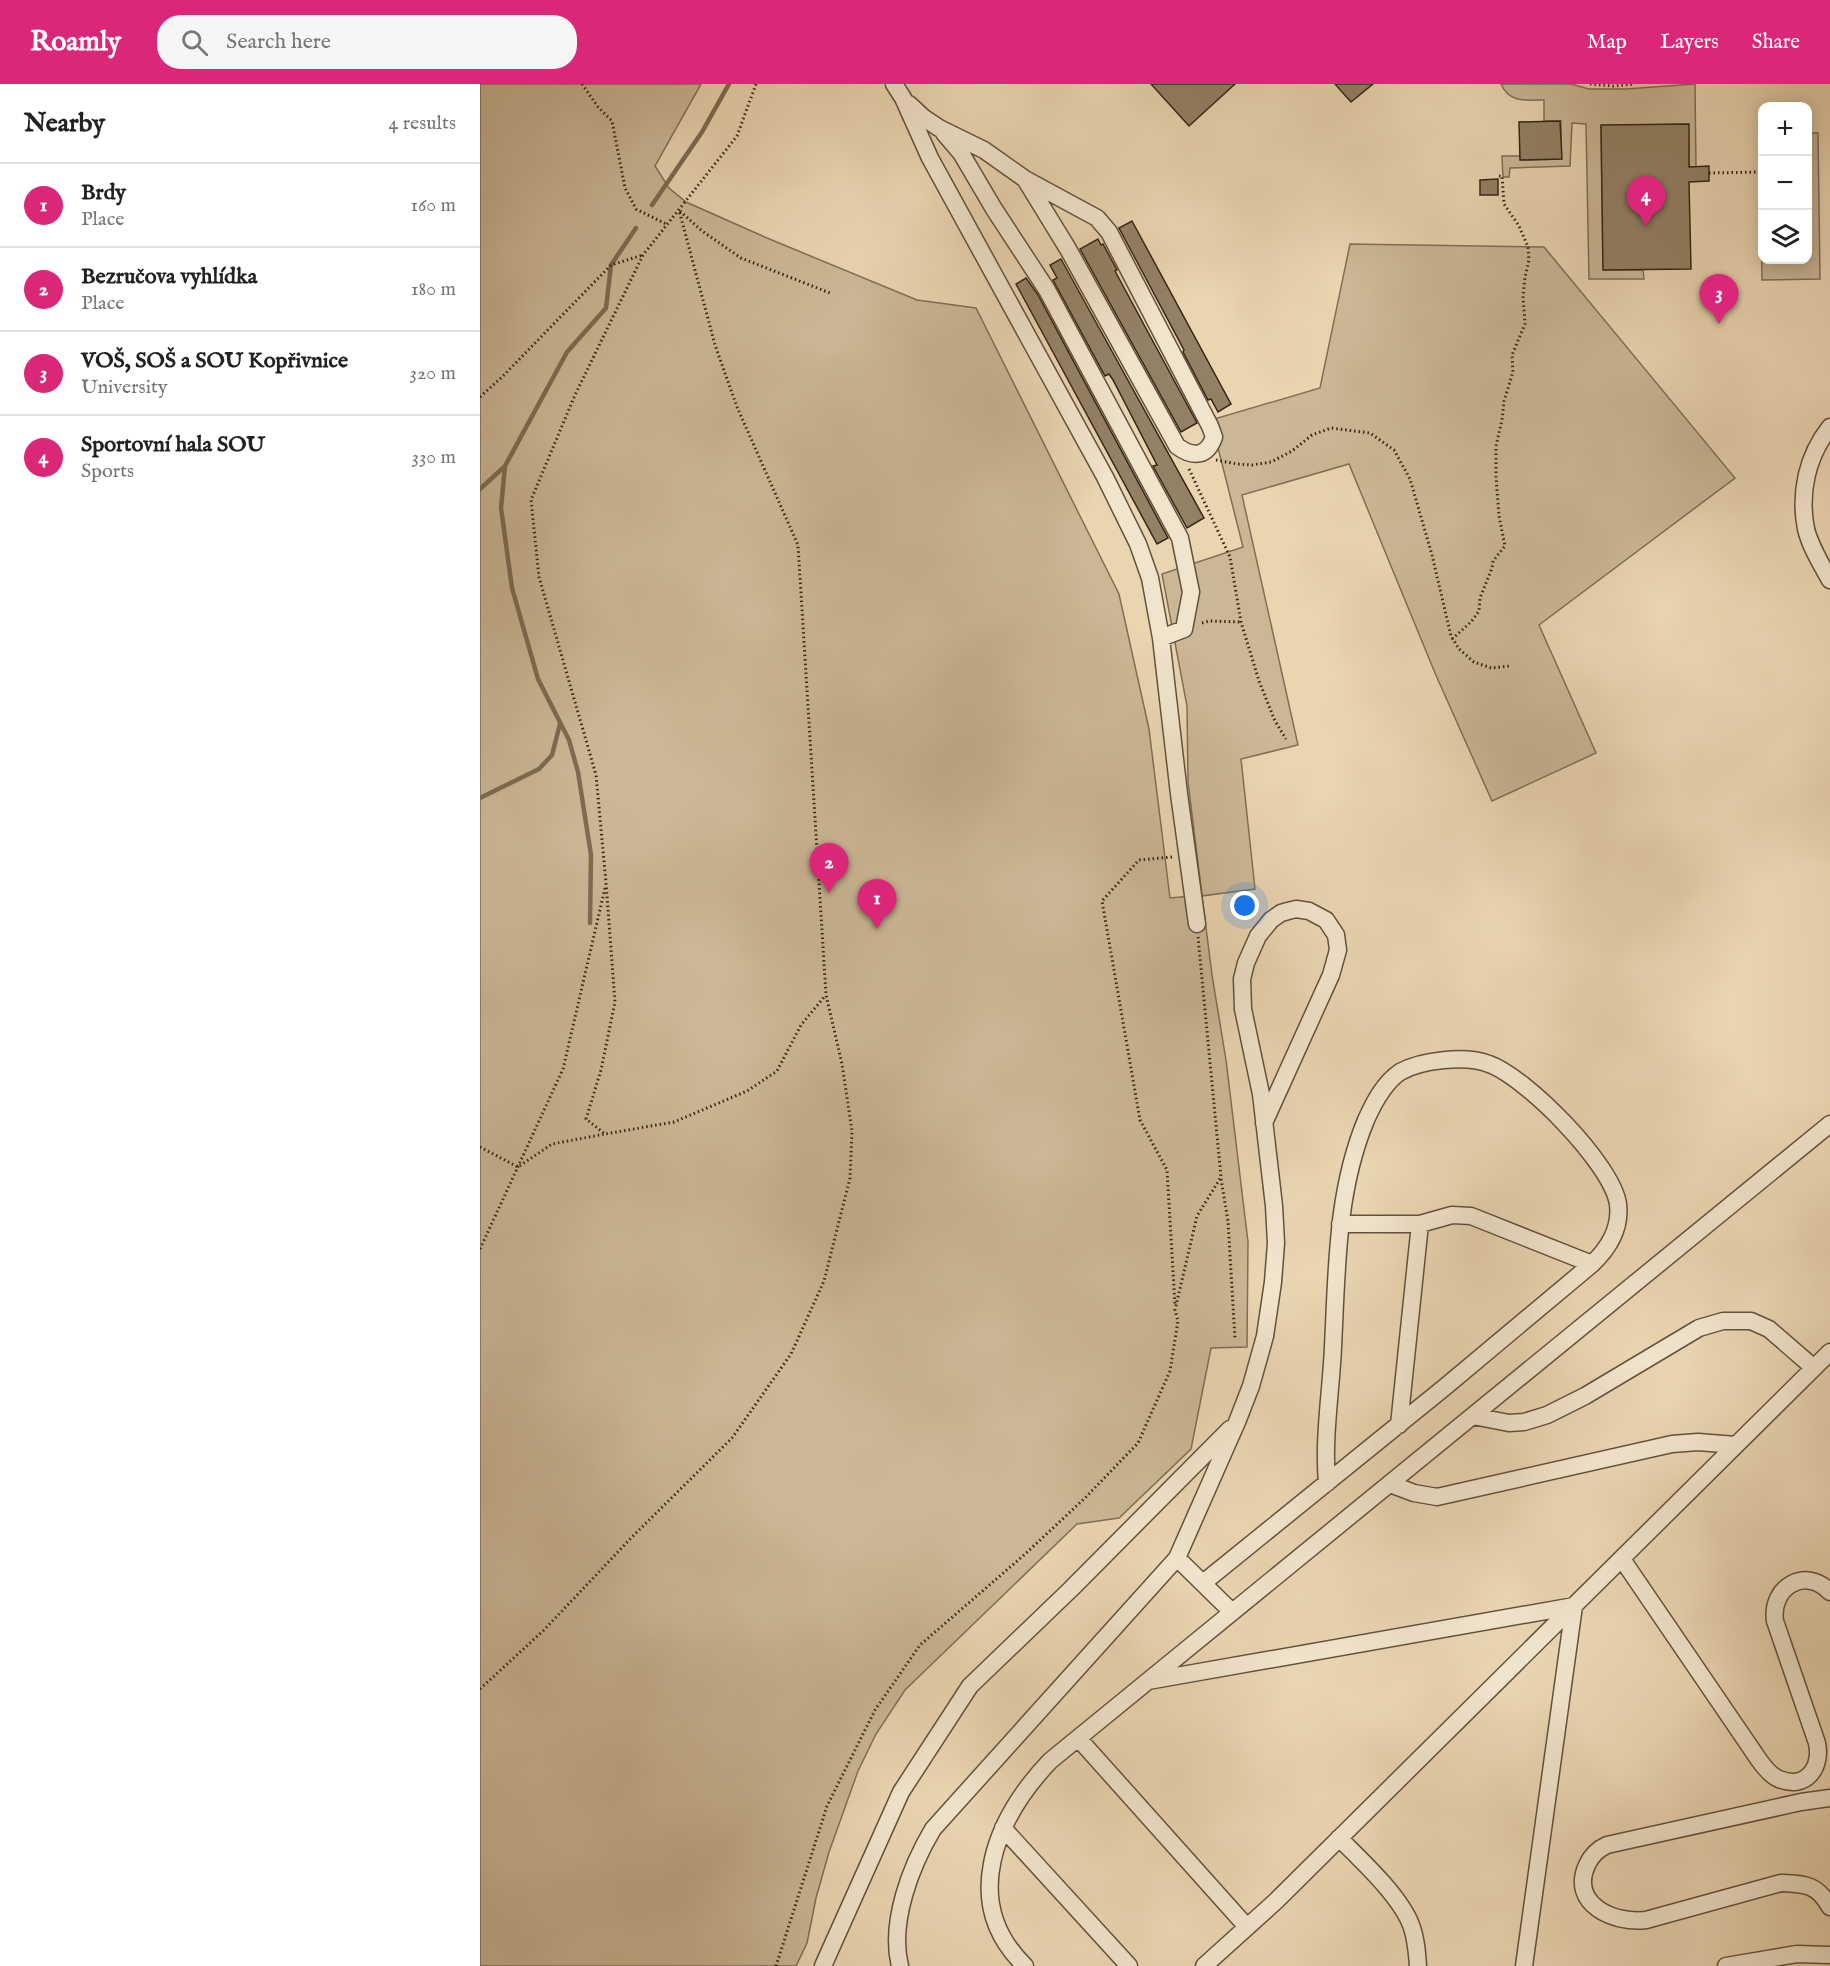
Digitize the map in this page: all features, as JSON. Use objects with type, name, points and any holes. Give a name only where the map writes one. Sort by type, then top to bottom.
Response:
[{"type":"lane","points":[[898,91],[924,118],[984,150],[1025,179],[1096,218],[1109,232],[1210,426],[1214,437],[1207,450],[1197,454],[1186,452],[1178,446],[1068,249],[1025,179]]},
{"type":"lane","points":[[898,91],[930,159],[1095,459],[1138,544],[1150,578],[1161,638],[1197,924]]},
{"type":"lane","points":[[939,128],[960,153],[1047,290],[1180,538],[1191,592],[1184,629],[1161,638]]},
{"type":"lane","points":[[1830,427],[1813,454],[1804,490],[1804,507],[1807,531],[1830,580]]},
{"type":"lane","points":[[900,1966],[898,1935],[905,1895],[919,1852],[933,1828],[1177,1558],[1251,1386],[1268,1318],[1276,1243],[1261,1094],[1243,1009],[1243,973],[1254,942],[1271,920],[1281,913],[1296,909],[1309,911],[1320,916],[1330,925],[1336,935],[1338,950],[1331,975],[1264,1123]]},
{"type":"lane","points":[[1203,1583],[1399,1425],[1592,1264],[1609,1245],[1615,1232],[1618,1206],[1612,1185],[1590,1153],[1532,1092],[1502,1070],[1486,1062],[1448,1060],[1421,1064],[1401,1072],[1386,1086],[1369,1112],[1351,1159],[1336,1252],[1333,1348],[1325,1462],[1327,1483]]},
{"type":"lane","points":[[1025,1966],[1009,1949],[1002,1937],[991,1907],[990,1869],[1003,1828],[1015,1805],[1050,1761],[1830,1124]]},
{"type":"lane","points":[[1341,1224],[1420,1224],[1452,1215],[1471,1216],[1592,1264]]},
{"type":"lane","points":[[1399,1425],[1420,1224]]},
{"type":"lane","points":[[1473,1416],[1509,1423],[1524,1422],[1547,1414],[1584,1396],[1699,1328],[1723,1321],[1751,1321],[1769,1329],[1814,1368]]},
{"type":"lane","points":[[1204,1966],[1247,1928],[1339,1838],[1830,1352]]},
{"type":"lane","points":[[823,1966],[901,1792],[970,1686],[1080,1581],[1237,1422]]},
{"type":"lane","points":[[1390,1484],[1414,1493],[1437,1497],[1671,1444],[1698,1442],[1736,1445]]},
{"type":"lane","points":[[1177,1558],[1232,1612]]},
{"type":"lane","points":[[1622,1559],[1759,1760],[1777,1778],[1786,1781],[1808,1777],[1816,1766],[1819,1756],[1817,1743],[1775,1621],[1776,1605],[1783,1590],[1797,1581],[1818,1583],[1830,1592]]},
{"type":"lane","points":[[1148,1681],[1574,1606]]},
{"type":"lane","points":[[1524,1966],[1574,1606]]},
{"type":"lane","points":[[1078,1738],[1247,1928]]},
{"type":"lane","points":[[1830,1798],[1801,1802],[1607,1845],[1589,1860],[1583,1884],[1589,1900],[1601,1912],[1635,1922],[1781,1884],[1804,1884],[1823,1894],[1830,1907]]},
{"type":"lane","points":[[1003,1828],[1129,1966]]},
{"type":"lane","points":[[1339,1838],[1373,1873],[1404,1911],[1415,1937],[1418,1966]]},
{"type":"lane","points":[[1726,1966],[1797,1954],[1830,1955]]},
{"type":"path","points":[[582,84],[598,107],[612,121],[625,188],[636,209],[666,224]]},
{"type":"path","points":[[605,1134],[586,1119],[601,1070],[615,1002],[596,775],[539,577],[531,500],[575,395],[643,255],[737,136],[756,84]]},
{"type":"path","points":[[1590,84],[1612,86],[1635,84]]},
{"type":"path","points":[[1709,173],[1758,172]]},
{"type":"path","points":[[1452,639],[1471,622],[1479,611],[1480,598],[1493,561],[1505,546],[1499,516],[1496,446],[1504,401],[1513,372],[1512,355],[1525,324],[1523,296],[1529,260],[1528,247],[1519,226],[1504,204],[1502,176],[1496,176]]},
{"type":"path","points":[[678,210],[702,231],[741,258],[830,293]]},
{"type":"path","points":[[480,1689],[543,1632],[633,1536],[732,1438],[791,1354],[824,1281],[850,1178],[852,1131],[842,1064],[826,995],[798,545],[737,407],[715,345],[678,210]]},
{"type":"path","points":[[480,397],[611,265],[643,255]]},
{"type":"path","points":[[1197,454],[1237,464],[1252,465],[1271,462],[1292,451],[1312,435],[1331,428],[1370,433],[1394,450],[1410,479],[1432,555],[1452,639],[1459,649],[1474,662],[1491,668],[1510,666]]},
{"type":"path","points":[[1178,446],[1230,557],[1241,622],[1259,681],[1275,721],[1286,739]]},
{"type":"path","points":[[1184,629],[1209,621],[1241,622]]},
{"type":"path","points":[[776,1966],[827,1806],[875,1710],[920,1645],[1023,1556],[1085,1498],[1138,1443],[1170,1371],[1178,1321],[1175,1310],[1167,1170],[1140,1120],[1102,901],[1139,860],[1188,856]]},
{"type":"path","points":[[480,1249],[563,1069],[606,883]]},
{"type":"path","points":[[1197,924],[1221,1177],[1228,1221],[1234,1339]]},
{"type":"path","points":[[518,1167],[552,1144],[674,1122],[747,1091],[777,1071],[801,1025],[826,995]]},
{"type":"path","points":[[480,1147],[518,1167]]},
{"type":"path","points":[[1175,1310],[1197,1216],[1221,1177]]},
{"type":"shaded area","points":[[480,84],[701,84],[655,166],[669,188],[686,202],[917,300],[976,308],[1119,594],[1149,729],[1170,898],[1202,895],[1188,782],[1187,706],[1162,574],[1243,547],[1211,420],[1320,388],[1350,244],[1544,247],[1735,478],[1539,625],[1596,753],[1492,801],[1435,673],[1349,464],[1242,495],[1298,745],[1241,759],[1255,889],[1202,896],[1226,1060],[1248,1242],[1247,1347],[1211,1348],[1191,1449],[1119,1518],[1077,1524],[905,1690],[876,1734],[858,1771],[829,1852],[816,1898],[807,1943],[796,1966],[480,1966]]},
{"type":"shaded area","points":[[1501,84],[1571,84],[1589,89],[1626,89],[1695,84],[1696,167],[1689,167],[1688,124],[1601,126],[1603,270],[1643,270],[1644,279],[1589,279],[1586,124],[1572,123],[1570,166],[1510,168],[1509,177],[1503,177],[1502,156],[1520,156],[1521,160],[1561,159],[1561,121],[1544,121],[1544,100],[1525,100],[1513,97],[1504,90]]},
{"type":"shaded area","points":[[1812,133],[1818,133],[1820,279],[1762,280],[1762,264],[1812,264]]},
{"type":"building","points":[[1151,84],[1235,84],[1189,126]]},
{"type":"building","points":[[1335,84],[1373,84],[1351,102]]},
{"type":"building","points":[[1560,121],[1562,159],[1520,160],[1519,122]]},
{"type":"building","points":[[1689,124],[1689,167],[1709,166],[1709,181],[1689,182],[1691,269],[1603,270],[1601,125]]},
{"type":"building","points":[[1498,179],[1498,195],[1480,195],[1480,180]]},
{"type":"building","points":[[1132,221],[1231,404],[1218,412],[1211,399],[1208,400],[1119,228]]},
{"type":"building","points":[[1098,239],[1117,270],[1115,271],[1197,423],[1181,432],[1080,249]]},
{"type":"building","points":[[1061,259],[1204,518],[1187,528],[1153,466],[1157,465],[1113,380],[1109,374],[1105,376],[1053,280],[1057,278],[1050,265]]},
{"type":"building","points":[[1026,278],[1038,295],[1168,538],[1157,544],[1016,284]]},
{"type":"waterway","points":[[652,205],[702,132],[729,84]]},
{"type":"waterway","points":[[590,923],[591,855],[578,772],[569,740],[538,679],[512,588],[501,508],[505,466],[567,352],[606,308],[611,265],[636,228]]},
{"type":"waterway","points":[[480,489],[504,467]]},
{"type":"waterway","points":[[480,798],[539,769],[552,755],[560,724]]},
{"type":"place","name":"Sportovní hala SOU","points":[[1646,226]]},
{"type":"place","name":"VOŠ, SOŠ a SOU Kopřivnice","points":[[1719,324]]},
{"type":"place","name":"Bezručova vyhlídka","points":[[829,893]]},
{"type":"place","name":"Brdy","points":[[877,929]]}]
